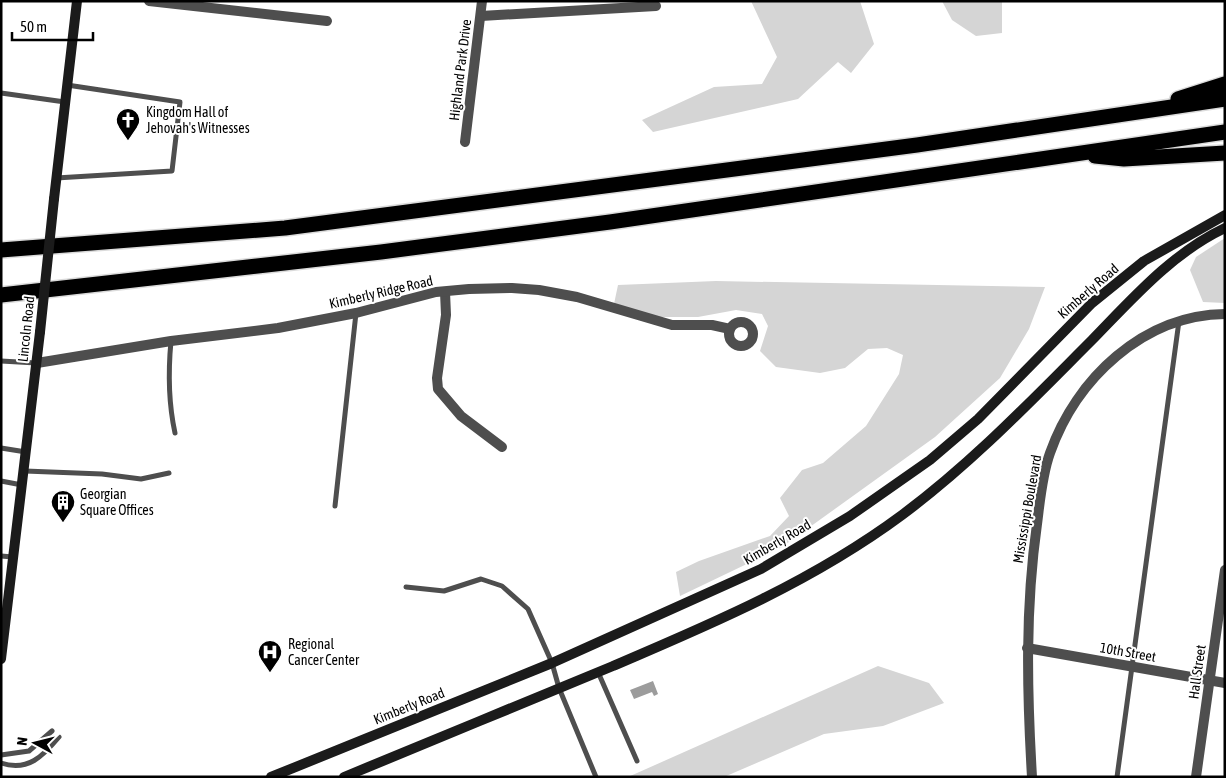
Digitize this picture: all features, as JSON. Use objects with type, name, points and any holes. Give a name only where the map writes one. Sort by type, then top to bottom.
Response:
[{"type":"highway","points":[[1134,113],[1225,84]]},
{"type":"highway","points":[[2,249],[285,228],[908,146],[1225,99]]},
{"type":"highway","points":[[1,295],[381,252],[610,222],[1225,132]]},
{"type":"highway","points":[[1072,154],[1124,159],[1225,153]]},
{"type":"highway","points":[[1,289],[122,281]]},
{"type":"main road","name":"Lincoln Road","points":[[1,658],[25,471],[77,1]]},
{"type":"main road","name":"Kimberly Road","points":[[271,777],[552,663],[761,570],[850,516],[930,460],[978,419],[1092,302],[1144,261],[1225,215]]},
{"type":"main road","points":[[344,777],[726,618],[772,596],[827,565],[883,529],[955,474],[1016,417],[1151,281],[1178,258],[1225,228]]},
{"type":"street","points":[[149,1],[327,21]]},
{"type":"street","name":"Highland Park Drive","points":[[465,142],[482,1]]},
{"type":"street","points":[[481,16],[656,6]]},
{"type":"street","name":"Kimberly Ridge Road","points":[[37,363],[171,341],[278,328],[356,313],[445,292],[512,288],[539,290],[577,297],[672,326],[712,325],[730,329]]},
{"type":"street","points":[[445,292],[446,315],[437,378],[438,389],[461,416],[502,447]]},
{"type":"street","name":"Mississippi Boulevard","points":[[1032,777],[1027,648],[1030,576],[1049,454],[1068,416],[1088,384],[1117,354],[1147,334],[1179,321],[1197,316],[1225,314]]},
{"type":"street","name":"Hall Street","points":[[1196,777],[1225,570]]},
{"type":"street","name":"10th Street","points":[[1027,648],[1225,683]]},
{"type":"lane","points":[[56,178],[172,171],[180,102],[67,85]]},
{"type":"lane","points":[[1,93],[65,102]]},
{"type":"lane","points":[[335,506],[356,313]]},
{"type":"lane","points":[[1117,777],[1179,321]]},
{"type":"lane","points":[[171,341],[168,378],[169,408],[175,433]]},
{"type":"lane","points":[[1,360],[37,363]]},
{"type":"lane","points":[[1,448],[26,452]]},
{"type":"lane","points":[[25,471],[102,474],[141,479],[169,473]]},
{"type":"lane","points":[[1,481],[22,485]]},
{"type":"lane","points":[[1,556],[13,558]]},
{"type":"lane","points":[[406,587],[444,591],[481,579],[502,586],[528,609],[552,663],[559,688],[596,777]]},
{"type":"lane","points":[[598,672],[637,761]]},
{"type":"lane","points":[[1,755],[29,751],[52,731]]},
{"type":"lane","points":[[1,763],[22,765],[34,762],[44,755],[59,737]]},
{"type":"shaded area","points":[[751,1],[860,1],[874,44],[851,73],[838,62],[798,99],[653,132],[642,120],[714,87],[762,84],[777,57]]},
{"type":"shaded area","points":[[942,1],[1002,1],[1002,33],[976,36],[952,20]]},
{"type":"shaded area","points":[[1225,238],[1225,303],[1203,302],[1190,270],[1196,257]]},
{"type":"shaded area","points":[[716,281],[1045,287],[1029,329],[1000,378],[935,437],[782,547],[680,596],[676,572],[699,561],[770,536],[789,516],[780,498],[802,470],[823,463],[866,426],[899,374],[903,355],[887,348],[868,349],[845,368],[820,373],[776,367],[760,351],[768,326],[762,314],[736,310],[698,317],[659,317],[614,304],[618,285]]},
{"type":"shaded area","points":[[878,666],[929,683],[944,703],[883,726],[824,734],[724,777],[628,777]]},
{"type":"shaded area","points":[[653,681],[658,694],[654,696],[652,692],[634,699],[630,690]]},
{"type":"place","name":"Kingdom Hall of Jehovah's Witnesses","points":[[128,141]]},
{"type":"place","name":"Georgian Square Offices","points":[[63,523]]},
{"type":"place","name":"Regional Cancer Center","points":[[270,673]]}]
